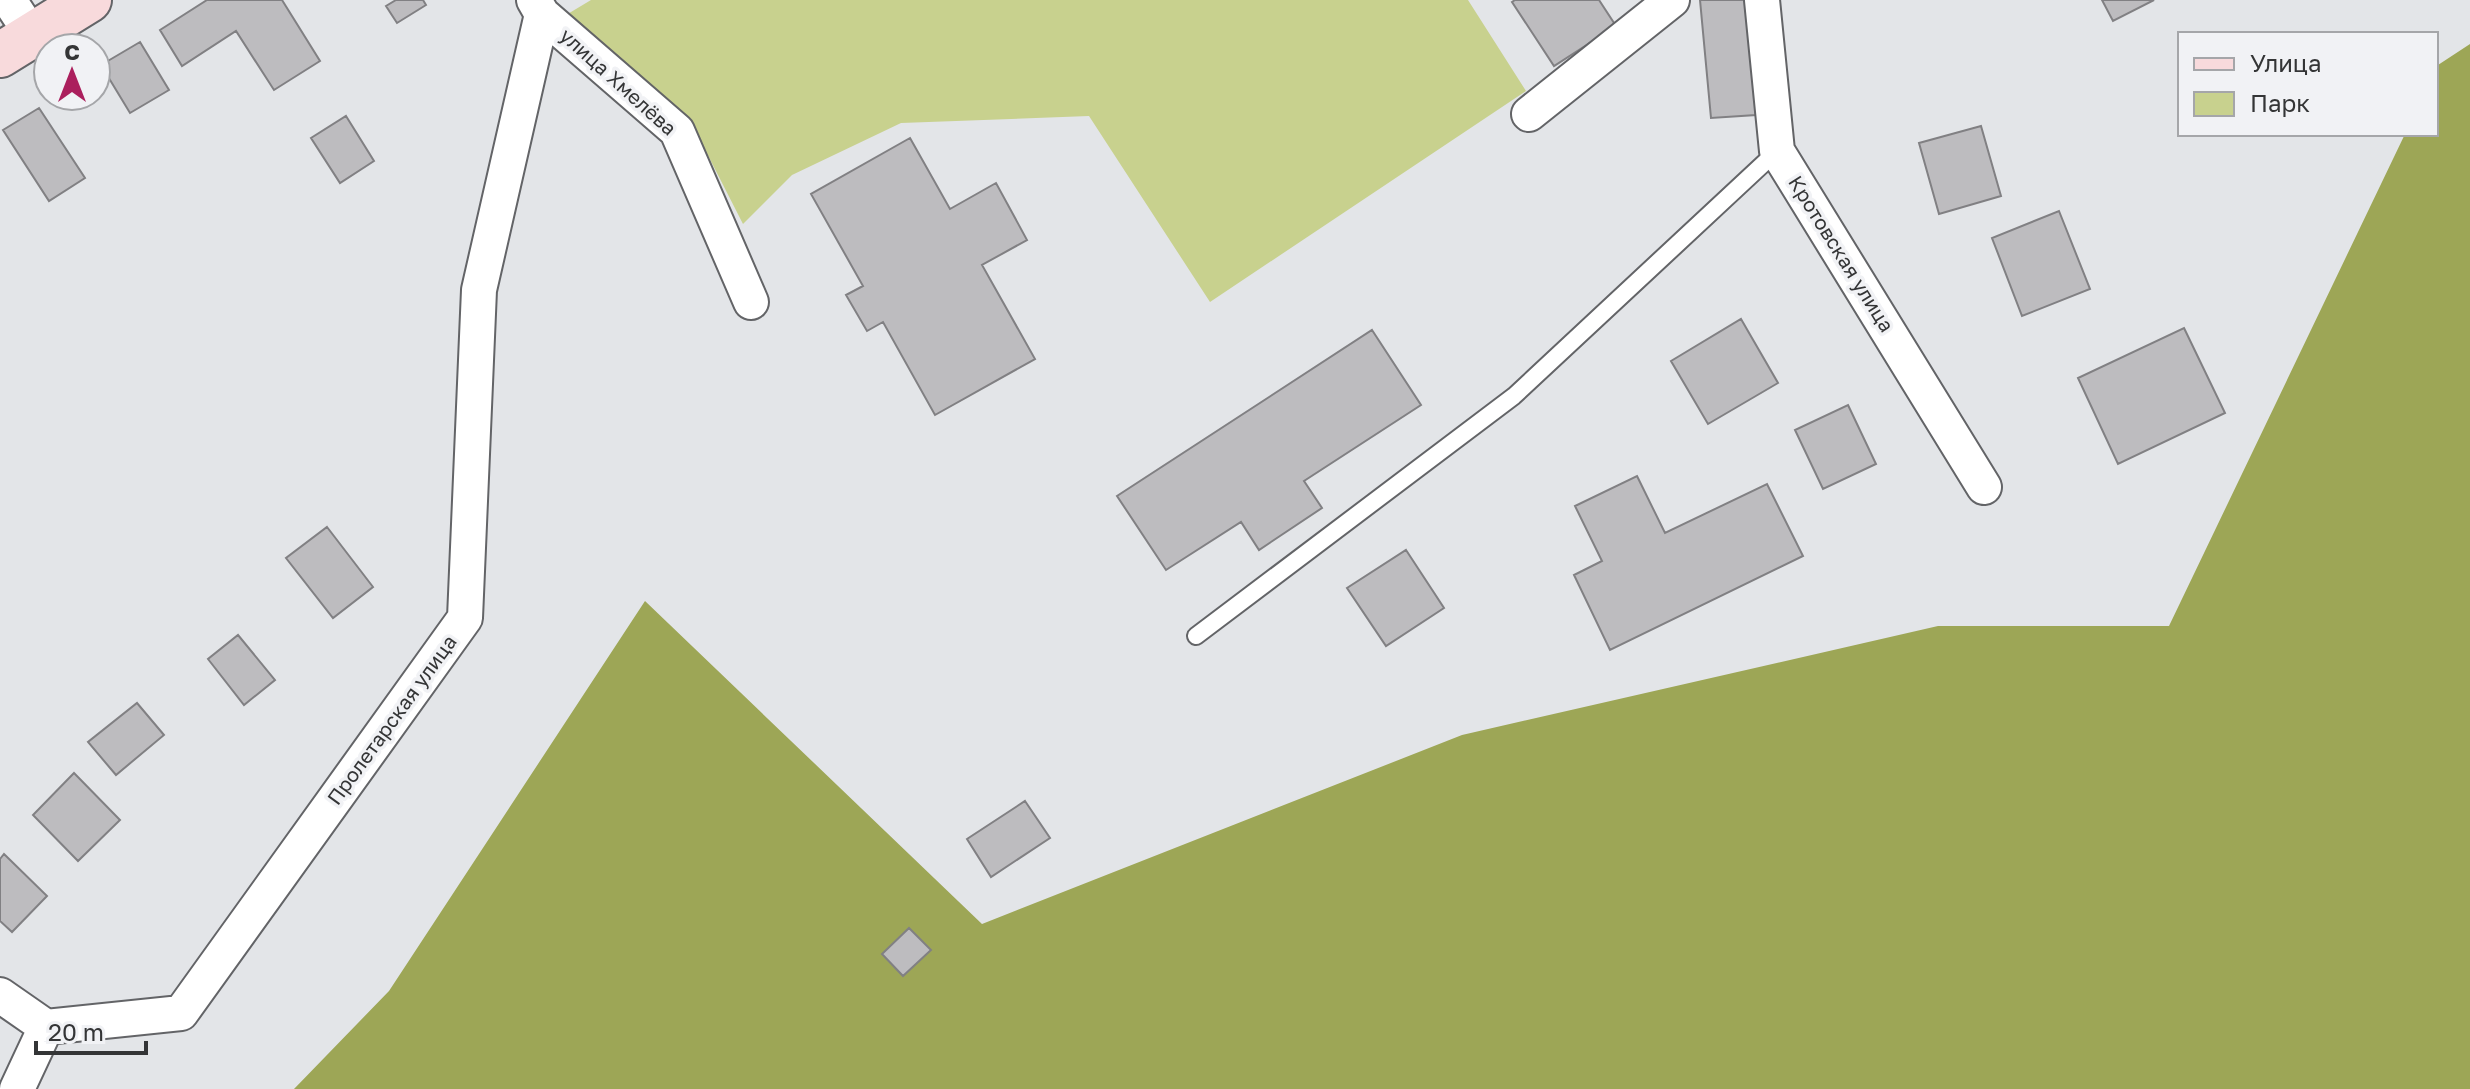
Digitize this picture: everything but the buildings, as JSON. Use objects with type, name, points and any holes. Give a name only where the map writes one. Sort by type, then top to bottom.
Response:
[{"type":"main road","points":[[14,30],[89,0]]},
{"type":"street","points":[[1529,114],[1672,0]]},
{"type":"street","name":"Кротовская улица","points":[[1762,0],[1777,151],[1984,487]]},
{"type":"street","name":"улица Хмелёва","points":[[538,7],[677,131],[751,302]]},
{"type":"street","name":"Пролетарская улица","points":[[46,1027],[181,1013],[465,618],[479,290],[538,7]]},
{"type":"street","points":[[0,995],[46,1027],[17,1089]]},
{"type":"lane","points":[[1196,636],[1514,396],[1777,151]]},
{"type":"green space","points":[[591,0],[1468,0],[1526,91],[1210,302],[1089,116],[901,123],[792,175],[743,224],[693,126],[561,18]]},
{"type":"green space","points":[[2470,44],[2470,1089],[294,1089],[389,991],[645,601],[982,924],[1462,735],[1938,626],[2169,626],[2404,136],[2438,136],[2438,65]]}]
